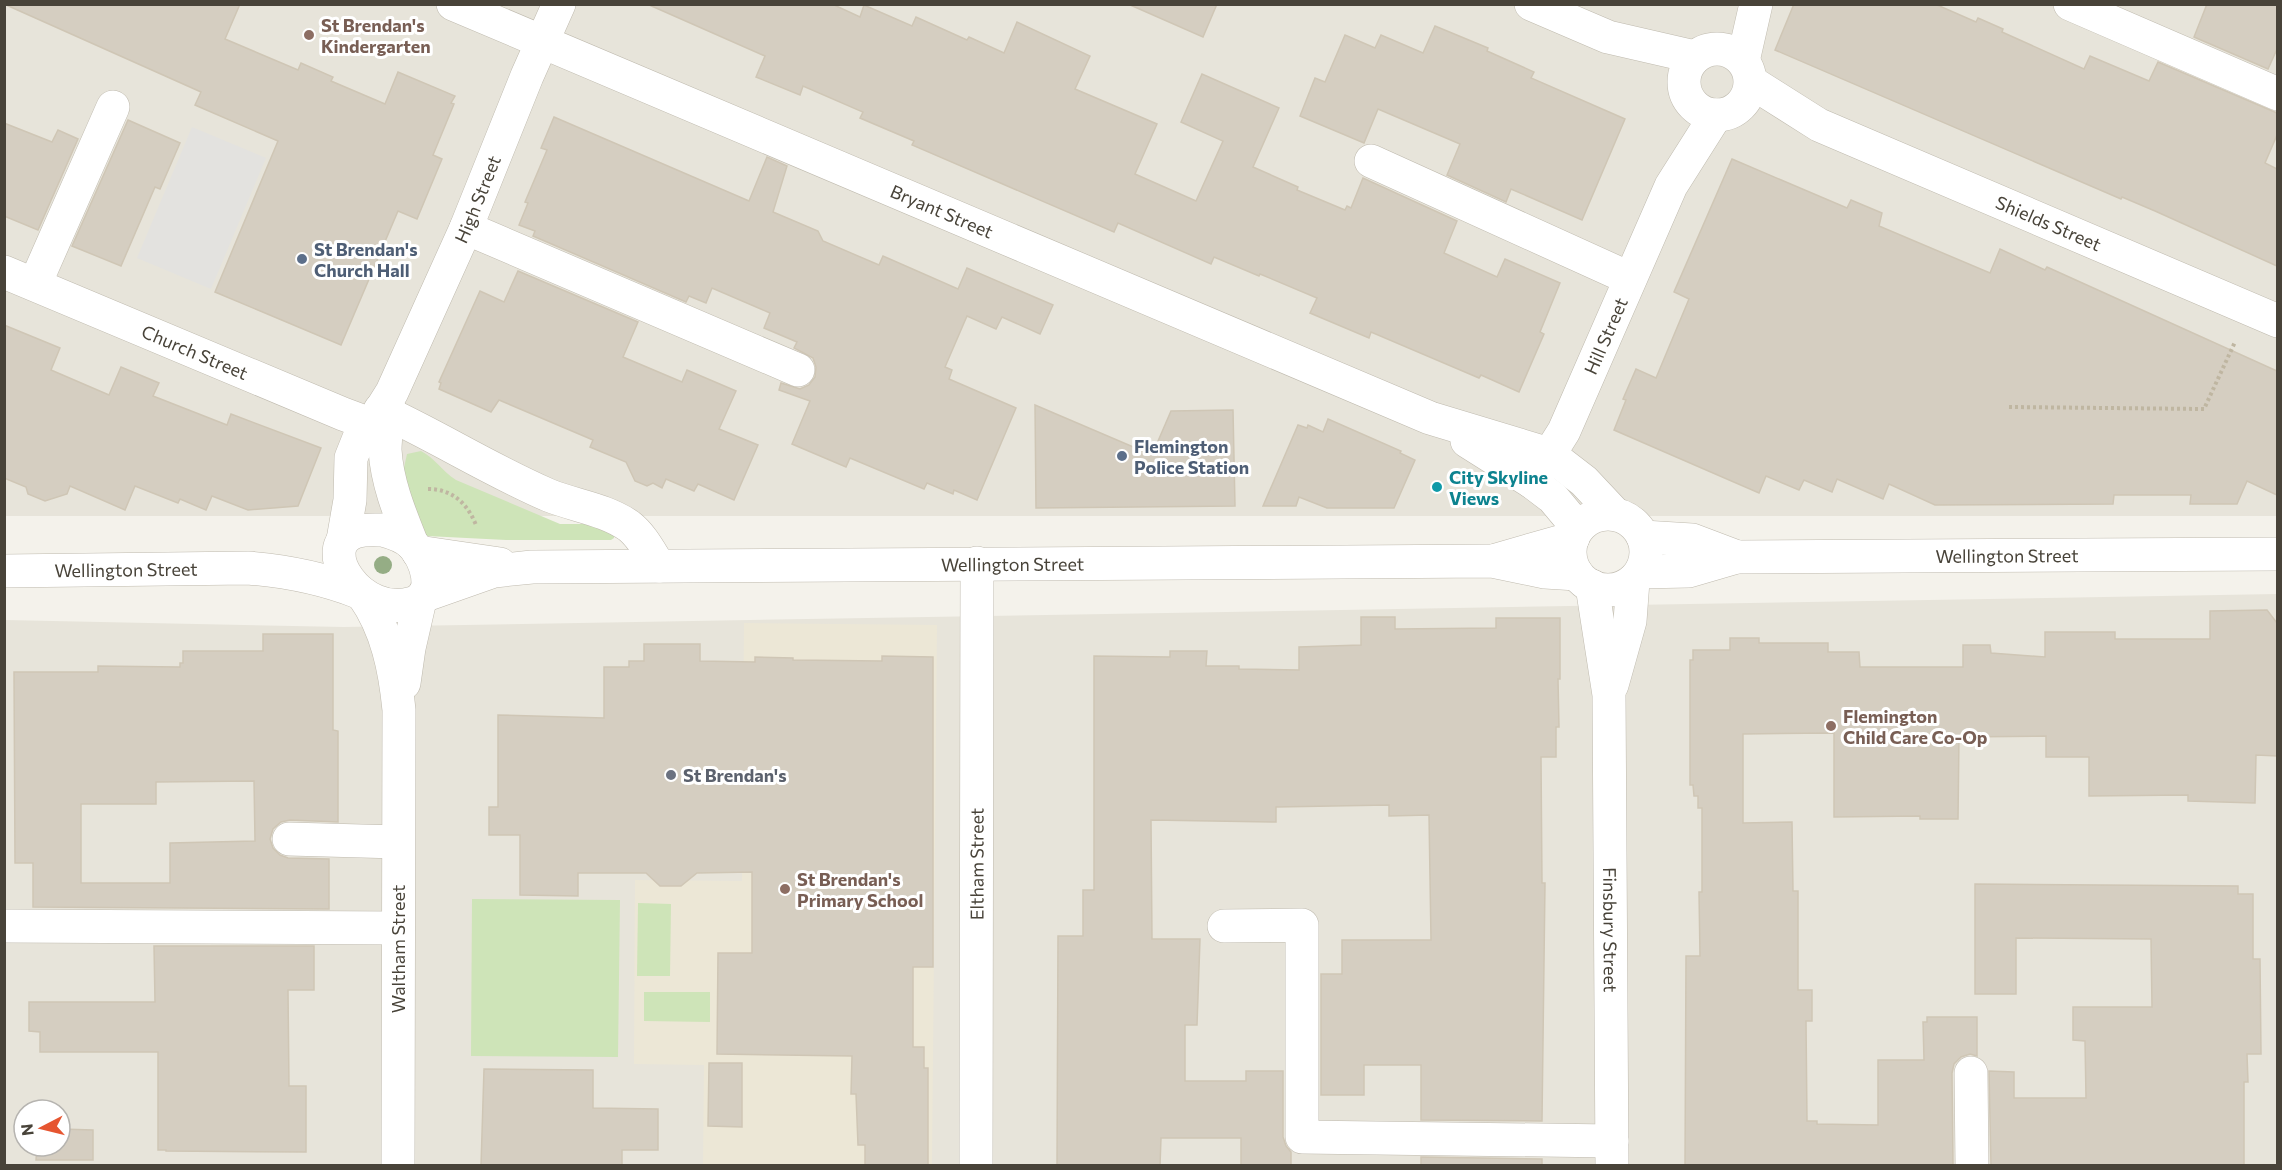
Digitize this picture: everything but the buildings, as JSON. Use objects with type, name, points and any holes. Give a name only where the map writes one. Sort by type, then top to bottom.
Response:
[{"type":"street","name":"Bryant Street","points":[[453,4],[1430,418],[1549,454],[1584,481],[1615,514]]},
{"type":"street","name":"High Street","points":[[342,542],[350,500],[351,458],[359,438],[384,414],[466,228],[527,76],[559,4]]},
{"type":"street","points":[[1531,4],[1608,37],[1687,93]]},
{"type":"street","points":[[1608,37],[1703,53],[1728,51],[1737,54],[1736,92],[1695,107],[1687,93],[1685,76],[1688,65],[1703,53],[1742,4]]},
{"type":"street","name":"Hill Street","points":[[1532,482],[1564,430],[1671,186],[1736,92],[1756,4]]},
{"type":"street","points":[[2070,4],[2277,94]]},
{"type":"street","name":"Shields Street","points":[[1736,92],[1819,125],[2264,315]]},
{"type":"street","name":"Hill Street","points":[[1671,186],[1687,93]]},
{"type":"street","points":[[35,285],[113,107]]},
{"type":"street","points":[[1371,161],[1629,278]]},
{"type":"street","points":[[466,228],[798,370]]},
{"type":"street","name":"Church Street","points":[[4,272],[384,414],[547,494],[603,513],[624,523],[637,533],[659,566]]},
{"type":"street","name":"High Street","points":[[384,414],[385,450],[391,485],[415,548]]},
{"type":"street","name":"Bryant Street","points":[[1430,418],[1532,482],[1553,498],[1576,533]]},
{"type":"street","points":[[1615,514],[1632,522],[1643,537],[1646,561],[1637,576],[1624,587],[1613,590],[1584,580],[1572,562],[1570,550],[1576,533],[1595,516],[1615,514]]},
{"type":"street","points":[[383,530],[404,538],[415,548],[423,561],[428,581],[422,598],[410,604],[394,605],[377,602],[361,593],[342,567],[339,553],[342,542],[359,531],[383,530]]},
{"type":"street","name":"Wellington Street","points":[[1492,561],[1576,533]]},
{"type":"street","name":"Wellington Street","points":[[1643,537],[1692,540],[1737,557]]},
{"type":"street","name":"Wellington Street","points":[[248,568],[298,561],[342,542]]},
{"type":"street","name":"Wellington Street","points":[[415,548],[481,562],[532,567]]},
{"type":"street","name":"Wellington Street","points":[[1637,576],[1689,570],[1737,557],[2277,554]]},
{"type":"street","name":"Wellington Street","points":[[422,598],[494,571],[532,567],[1492,561],[1584,580]]},
{"type":"street","name":"Eltham Street","points":[[976,1166],[977,563]]},
{"type":"street","name":"Wellington Street","points":[[4,571],[248,568],[316,578],[361,593]]},
{"type":"street","name":"Finsbury Street","points":[[1609,695],[1630,621],[1637,576]]},
{"type":"street","name":"Finsbury Street","points":[[1584,580],[1609,695],[1612,1153]]},
{"type":"street","name":"Waltham Street","points":[[361,593],[380,622],[398,696],[398,1166]]},
{"type":"street","name":"Waltham Street","points":[[399,732],[407,658],[422,598]]},
{"type":"street","points":[[289,839],[398,842]]},
{"type":"street","points":[[1224,926],[1302,924],[1302,1137],[1612,1153]]},
{"type":"street","points":[[4,926],[398,928]]},
{"type":"street","points":[[1971,1072],[1972,1166]]},
{"type":"path","points":[[2008,407],[2204,409],[2264,315]]},
{"type":"path","points":[[422,490],[436,489],[454,495],[470,512],[479,534]]},
{"type":"shaded area","points":[[4,5],[2277,5],[2277,516],[5,516]]},
{"type":"shaded area","points":[[192,127],[266,158],[211,289],[137,258]]},
{"type":"shaded area","points":[[2277,594],[2277,1165],[5,1166],[5,620],[344,627]]},
{"type":"shaded area","name":"St Brendan's Primary School","points":[[744,623],[937,625],[932,1165],[703,1165],[704,1065],[634,1064],[635,880],[742,881]]},
{"type":"green space","points":[[421,451],[456,480],[560,524],[591,524],[614,535],[614,538],[611,540],[506,540],[427,536],[416,524],[403,472],[407,454]]},
{"type":"green space","points":[[472,899],[620,900],[618,1057],[471,1056]]},
{"type":"green space","points":[[638,903],[671,904],[670,976],[637,976]]},
{"type":"green space","points":[[644,992],[710,992],[710,1022],[644,1021]]},
{"type":"place","name":"St Brendan's Kindergarten","points":[[309,35]]},
{"type":"place","name":"St Brendan's Church Hall","points":[[302,259]]},
{"type":"place","name":"Flemington Police Station","points":[[1122,456]]},
{"type":"place","name":"City Skyline Views","points":[[1437,487]]},
{"type":"place","name":"Flemington Child Care Co-Op","points":[[1831,726]]},
{"type":"place","name":"St Brendan's","points":[[671,775]]},
{"type":"place","name":"St Brendan's Primary School","points":[[785,889]]}]
